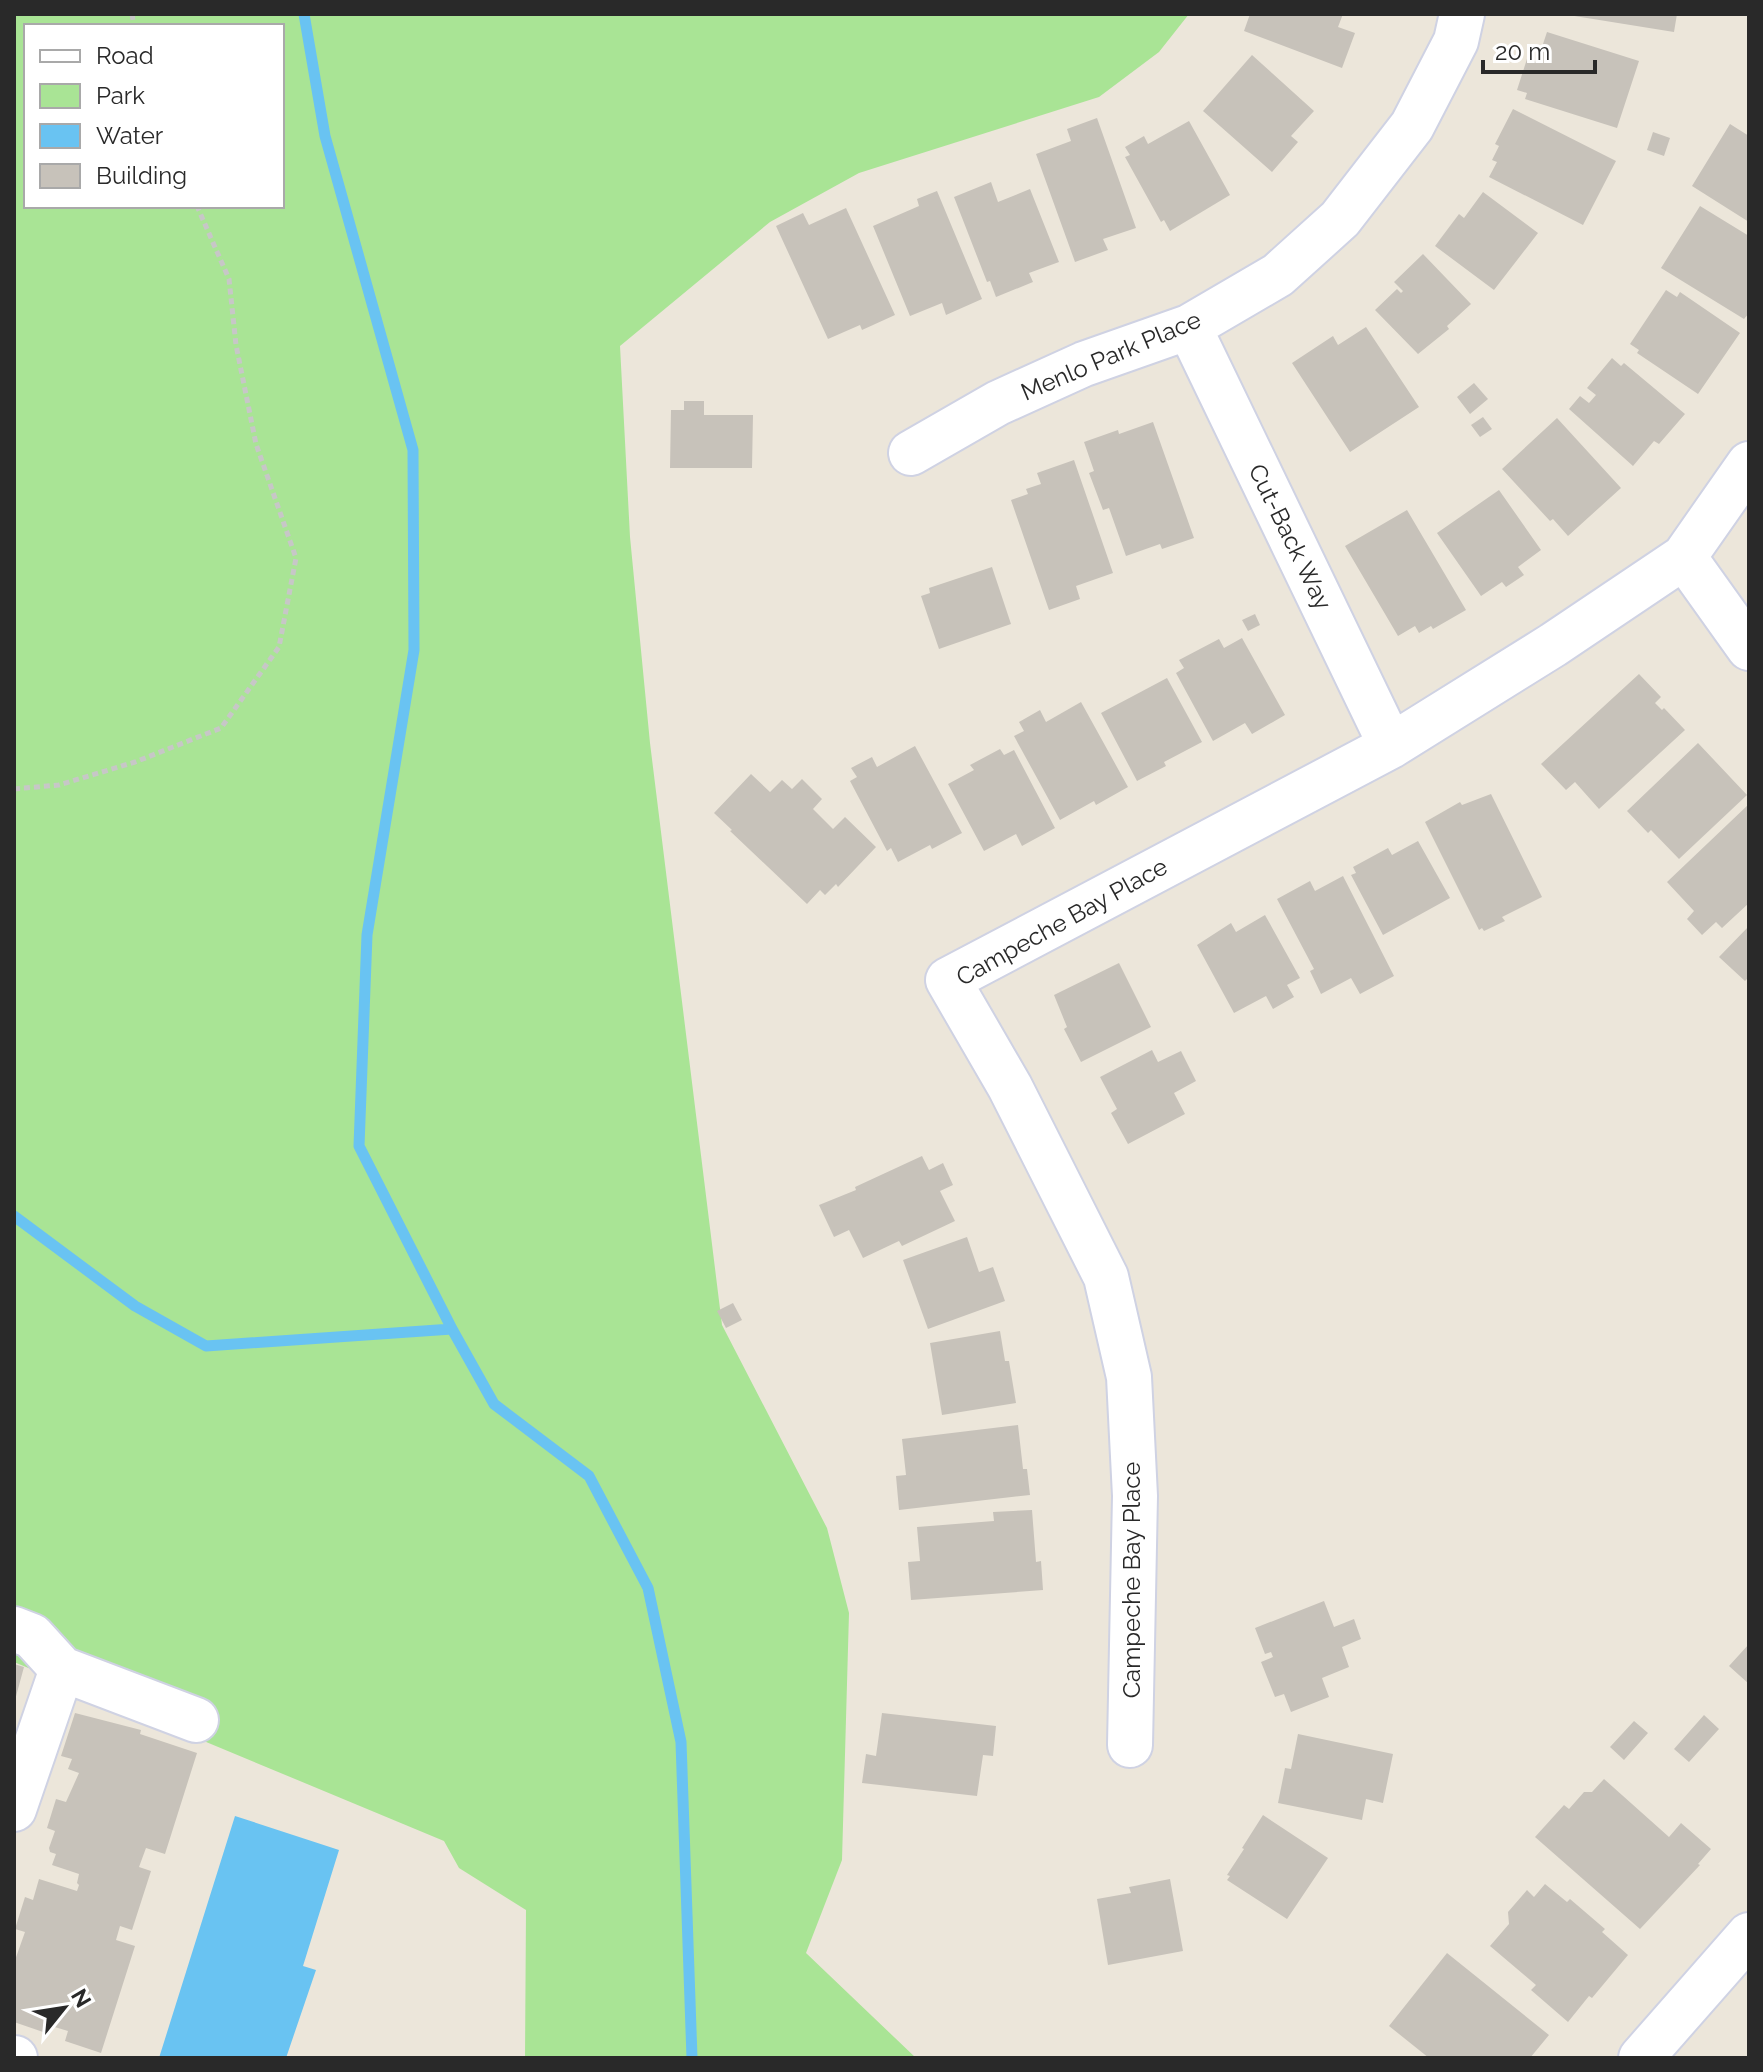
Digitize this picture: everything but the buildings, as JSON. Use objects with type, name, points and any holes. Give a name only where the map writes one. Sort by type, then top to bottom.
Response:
[{"type":"street","name":"Menlo Park Place","points":[[911,453],[998,403],[1084,364],[1189,327],[1278,275],[1340,219],[1412,126],[1456,41],[1462,14]]},
{"type":"street","name":"Cut-Back Way","points":[[1189,327],[1391,746]]},
{"type":"street","name":"Campeche Bay Place","points":[[1130,1745],[1135,1496],[1129,1377],[1106,1277],[1010,1087],[948,980],[1391,746],[1553,645],[1684,557],[1749,464]]},
{"type":"street","points":[[1684,557],[1749,648]]},
{"type":"street","points":[[14,1629],[32,1636],[62,1669],[196,1720]]},
{"type":"street","points":[[14,1809],[62,1669]]},
{"type":"street","points":[[1641,2058],[1749,1935]]},
{"type":"path","points":[[14,789],[59,785],[135,762],[221,728],[279,647],[296,558],[256,444],[236,345],[229,279],[198,208]]},
{"type":"green space","points":[[14,14],[1189,14],[1159,52],[1099,97],[859,173],[770,222],[620,346],[630,537],[650,743],[722,1325],[827,1528],[849,1613],[842,1860],[806,1953],[916,2058],[525,2058],[526,1910],[459,1868],[444,1841],[14,1662]]},
{"type":"water","points":[[235,1816],[339,1850],[303,1966],[316,1970],[286,2058],[159,2058]]},
{"type":"waterway","points":[[304,14],[325,136],[413,450],[414,650],[367,935],[359,1146],[452,1329],[494,1404],[589,1476],[648,1588],[681,1742],[692,2058]]},
{"type":"waterway","points":[[14,1216],[135,1306],[206,1346],[452,1329]]}]
